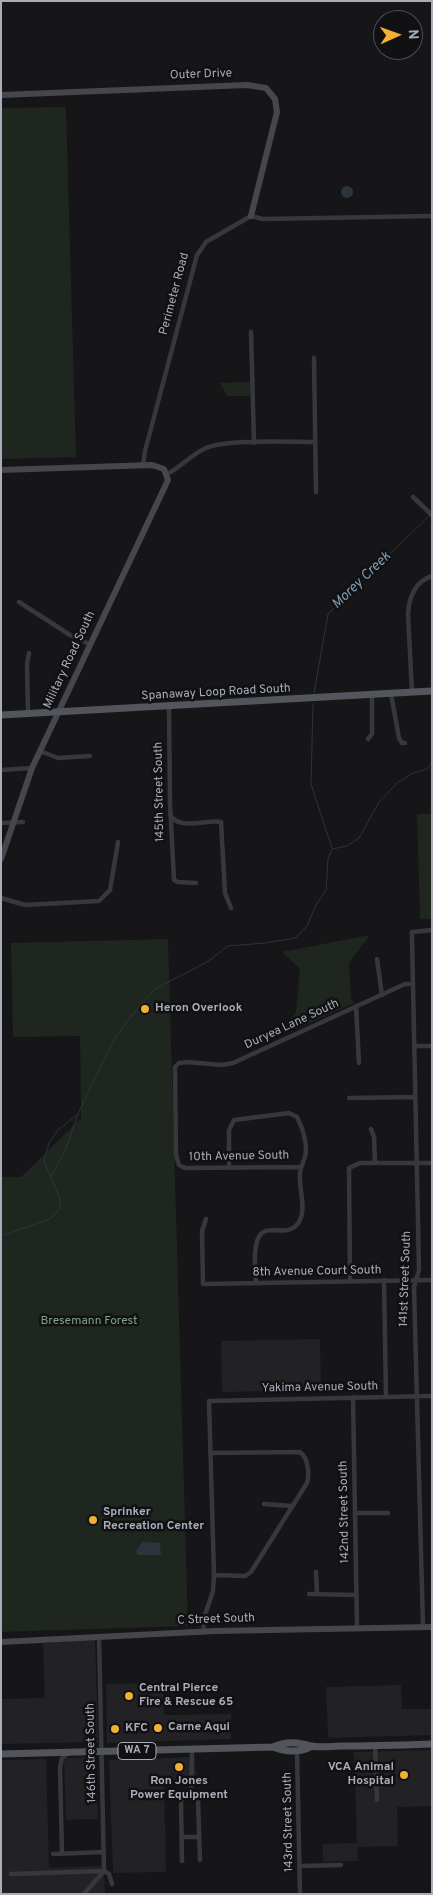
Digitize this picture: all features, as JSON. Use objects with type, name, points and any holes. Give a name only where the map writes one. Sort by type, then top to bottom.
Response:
[{"type":"main road","name":"Spanaway Loop Road South","points":[[1,716],[432,691]]},
{"type":"main road","name":"WA 7","points":[[1,1754],[274,1747],[281,1744],[296,1743],[306,1743],[312,1746],[432,1744]]},
{"type":"main road","name":"WA 7","points":[[274,1747],[281,1750],[306,1750],[312,1746]]},
{"type":"street","name":"Outer Drive","points":[[1,95],[247,84],[266,88],[275,99],[277,112],[251,216]]},
{"type":"street","points":[[251,216],[263,219],[432,216]]},
{"type":"street","name":"Perimeter Road","points":[[143,465],[145,451],[197,255],[206,242],[251,216]]},
{"type":"street","points":[[251,332],[254,444]]},
{"type":"street","points":[[314,358],[316,492]]},
{"type":"street","points":[[1,470],[143,465],[161,466],[167,474],[208,447],[315,442]]},
{"type":"street","name":"Military Road South","points":[[1,859],[12,822],[32,768],[164,488],[167,474]]},
{"type":"street","points":[[413,497],[432,515]]},
{"type":"street","points":[[412,692],[408,614],[411,596],[416,586],[432,576]]},
{"type":"street","points":[[19,602],[70,635],[89,644]]},
{"type":"street","points":[[28,714],[27,664],[29,653]]},
{"type":"street","points":[[391,694],[399,738],[402,743],[405,743]]},
{"type":"street","points":[[368,739],[372,734],[372,695]]},
{"type":"street","name":"145th Street South","points":[[169,707],[170,815],[174,876],[178,882],[196,883]]},
{"type":"street","points":[[40,751],[58,758],[90,756]]},
{"type":"street","points":[[1,770],[32,768]]},
{"type":"street","points":[[170,815],[175,820],[186,823],[221,822],[225,892],[231,908]]},
{"type":"street","points":[[1,823],[23,822]]},
{"type":"street","points":[[1,898],[25,905],[99,901],[110,890],[118,842]]},
{"type":"street","name":"141st Street South","points":[[423,1627],[414,1296],[419,1270],[412,932],[432,930]]},
{"type":"street","points":[[377,959],[376,967],[382,995]]},
{"type":"street","name":"Duryea Lane South","points":[[179,1165],[176,1159],[176,1066],[187,1062],[231,1064],[356,1006],[412,984]]},
{"type":"street","points":[[356,1006],[359,1063]]},
{"type":"street","points":[[415,1046],[432,1046]]},
{"type":"street","points":[[349,1098],[415,1097]]},
{"type":"street","points":[[229,1166],[229,1130],[233,1121],[240,1118],[294,1115],[305,1140],[306,1155],[301,1167],[300,1218],[292,1227],[268,1230],[259,1234],[254,1246],[256,1283]]},
{"type":"street","points":[[371,1129],[374,1137],[375,1163]]},
{"type":"street","points":[[350,1281],[347,1184],[350,1166],[375,1163],[432,1163]]},
{"type":"street","name":"10th Avenue South","points":[[179,1165],[185,1168],[229,1166],[301,1167]]},
{"type":"street","name":"8th Avenue Court South","points":[[206,1219],[202,1231],[203,1284],[432,1280]]},
{"type":"street","points":[[384,1280],[386,1396]]},
{"type":"street","name":"Yakima Avenue South","points":[[210,1453],[209,1401],[432,1396]]},
{"type":"street","name":"142nd Street South","points":[[353,1397],[357,1628]]},
{"type":"street","points":[[204,1632],[205,1610],[212,1591],[214,1575],[210,1453],[300,1452],[304,1455],[309,1476],[307,1483],[251,1572],[245,1576],[214,1575]]},
{"type":"street","points":[[264,1504],[292,1506]]},
{"type":"street","points":[[356,1513],[388,1513]]},
{"type":"street","points":[[316,1572],[317,1594]]},
{"type":"street","points":[[309,1594],[357,1596]]},
{"type":"street","name":"C Street South","points":[[1,1642],[204,1632],[432,1627]]},
{"type":"street","name":"146th Street South","points":[[99,1636],[104,1871]]},
{"type":"street","points":[[375,1746],[376,1800]]},
{"type":"street","points":[[191,1796],[192,1749]]},
{"type":"street","name":"143rd Street South","points":[[297,1750],[300,1894]]},
{"type":"street","points":[[52,1752],[57,1757],[60,1767]]},
{"type":"street","points":[[62,1854],[60,1767],[62,1758],[69,1752]]},
{"type":"street","points":[[182,1862],[181,1798],[191,1796],[197,1797],[198,1800],[200,1860]]},
{"type":"street","points":[[182,1837],[199,1836]]},
{"type":"street","points":[[53,1854],[104,1852]]},
{"type":"street","points":[[300,1866],[341,1865]]},
{"type":"street","points":[[84,1894],[104,1871]]},
{"type":"street","points":[[11,1874],[104,1871],[110,1874],[112,1884]]},
{"type":"shaded area","points":[[345,186],[349,186],[353,192],[349,198],[345,198],[341,194],[341,190]]},
{"type":"shaded area","points":[[320,1339],[321,1390],[222,1392],[221,1341]]},
{"type":"shaded area","points":[[142,1542],[160,1543],[161,1555],[138,1555],[136,1551]]},
{"type":"shaded area","points":[[95,1639],[98,1742],[1,1744],[1,1699],[45,1698],[43,1643]]},
{"type":"shaded area","points":[[163,1683],[164,1715],[231,1714],[231,1739],[107,1743],[106,1684]]},
{"type":"shaded area","points":[[401,1685],[402,1709],[432,1709],[432,1735],[328,1738],[326,1687]]},
{"type":"shaded area","points":[[432,1750],[432,1806],[397,1807],[398,1846],[357,1847],[358,1861],[323,1862],[323,1844],[357,1843],[354,1752]]},
{"type":"shaded area","points":[[96,1757],[98,1819],[66,1820],[64,1758]]},
{"type":"shaded area","points":[[195,1757],[196,1780],[164,1781],[166,1872],[113,1873],[109,1760]]},
{"type":"shaded area","points":[[46,1759],[49,1868],[104,1866],[105,1894],[1,1894],[1,1760]]},
{"type":"green space","points":[[66,107],[76,457],[1,459],[1,108]]},
{"type":"green space","points":[[250,382],[250,396],[227,396],[220,383]]},
{"type":"green space","points":[[417,814],[432,814],[432,919],[420,919]]},
{"type":"green space","points":[[370,935],[349,963],[351,999],[354,1003],[296,1029],[290,1021],[296,1012],[300,969],[282,952]]},
{"type":"green space","name":"Bresemann Forest","points":[[168,939],[188,1626],[1,1632],[1,1177],[21,1177],[81,1118],[80,1036],[13,1037],[11,943]]},
{"type":"waterway","name":"Morey Creek","points":[[314,693],[328,614],[430,515]]},
{"type":"waterway","name":"Morey Creek","points":[[313,704],[311,784],[332,848]]},
{"type":"waterway","points":[[1,1236],[47,1220],[55,1215],[60,1207],[60,1199],[44,1161],[49,1143],[58,1130],[78,1114],[113,1041],[132,1015],[155,989],[207,962],[228,946],[295,938],[307,926],[316,905],[326,890],[328,859],[332,849],[347,846],[359,838],[379,802],[397,783],[413,773],[427,769],[432,762]]},
{"type":"waterway","points":[[51,1176],[65,1151],[78,1114]]},
{"type":"place","name":"Heron Overlook","points":[[145,1009]]},
{"type":"place","name":"Sprinker Recreation Center","points":[[93,1520]]},
{"type":"place","name":"Central Pierce Fire & Rescue 65","points":[[129,1696]]},
{"type":"place","name":"Carne Aqui","points":[[158,1728]]},
{"type":"place","name":"KFC","points":[[115,1729]]},
{"type":"place","name":"Ron Jones Power Equipment","points":[[179,1767]]},
{"type":"place","name":"VCA Animal Hospital","points":[[404,1775]]}]
